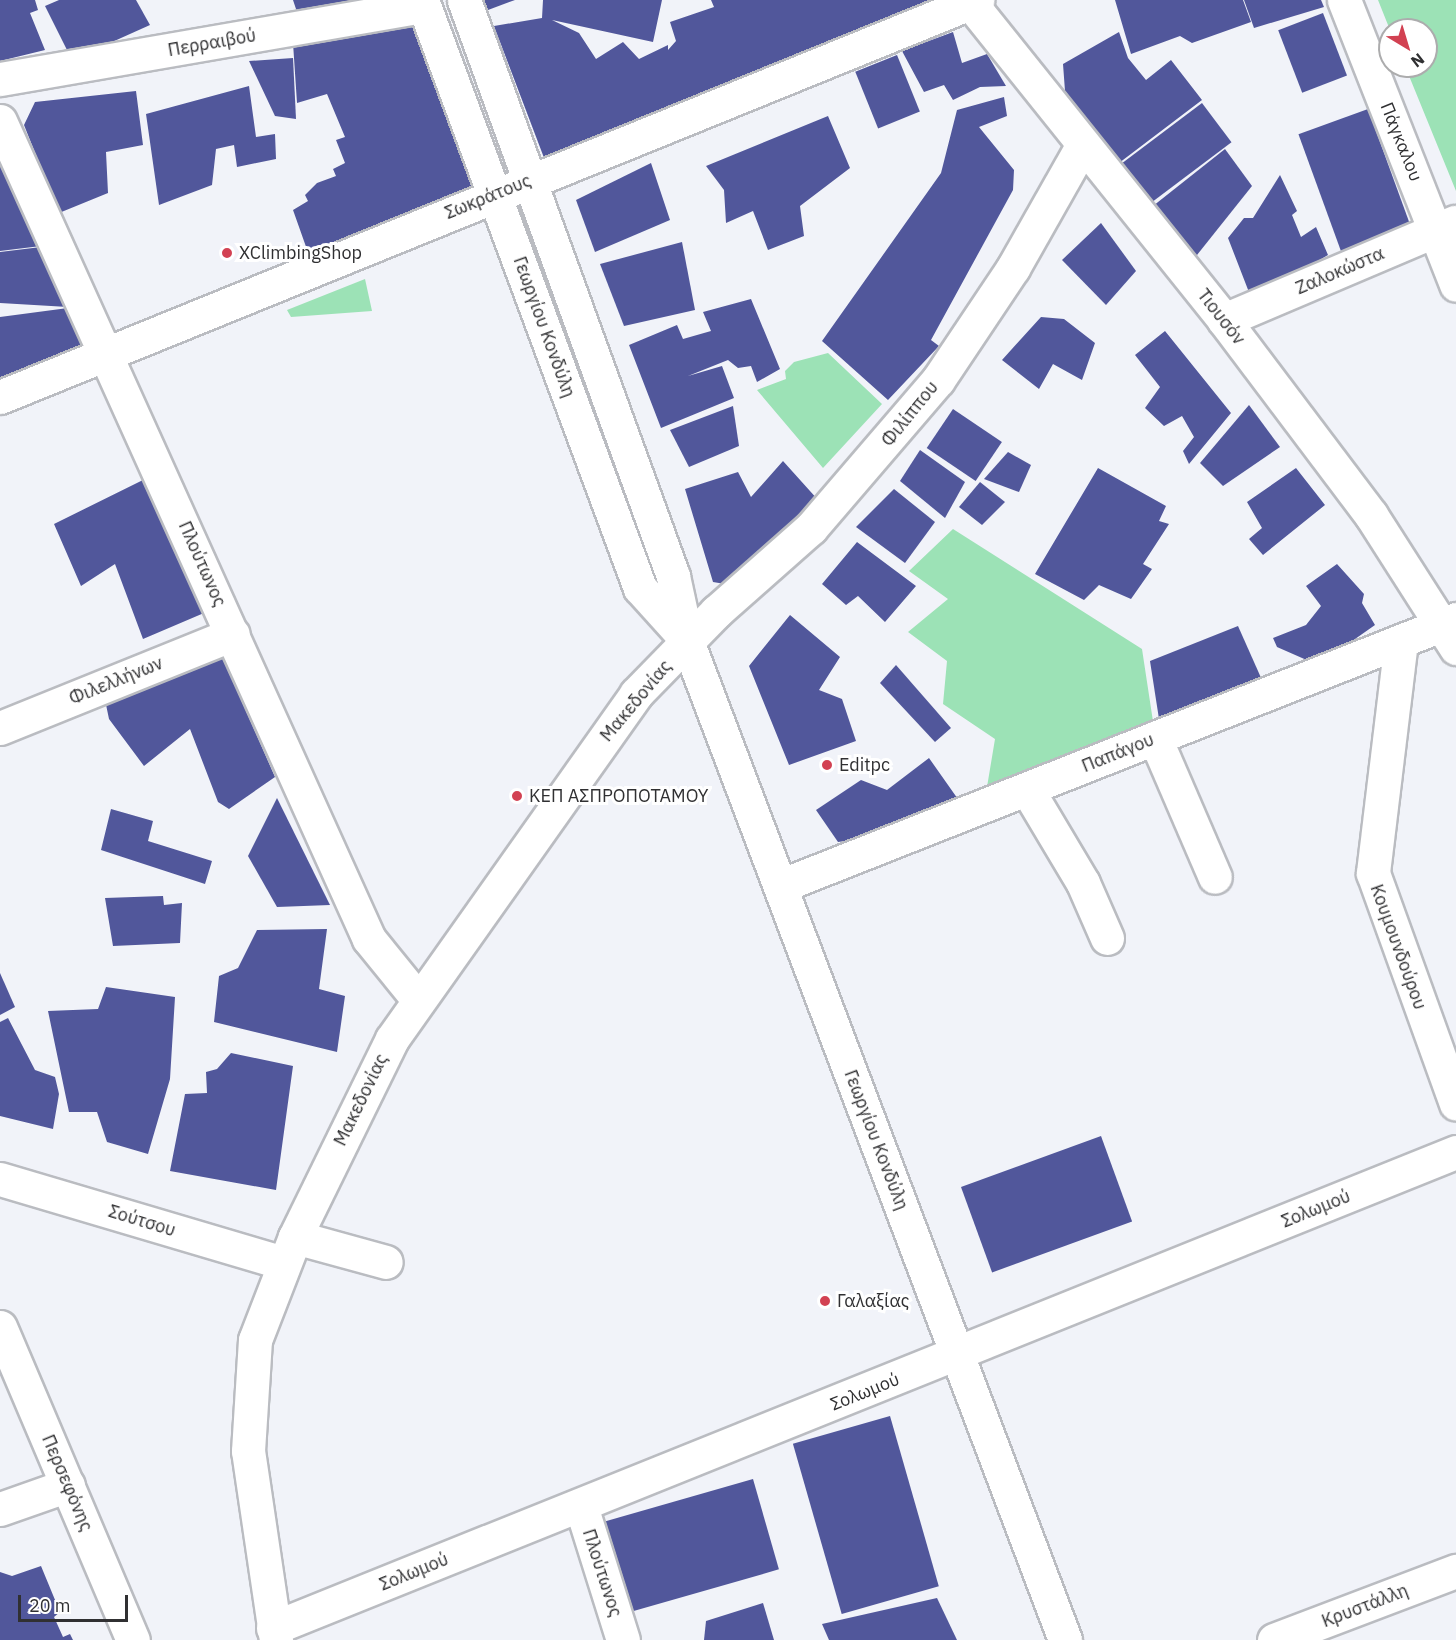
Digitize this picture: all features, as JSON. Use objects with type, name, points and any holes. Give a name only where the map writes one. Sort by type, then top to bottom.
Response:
[{"type":"street","name":"Γεωργίου Κονδύλη","points":[[464,0],[674,576],[687,641],[1065,1640]]},
{"type":"street","name":"Πάγκαλου","points":[[1344,0],[1446,226],[1456,285]]},
{"type":"street","name":"Σωκράτους","points":[[0,396],[972,1]]},
{"type":"street","name":"Τιουσόν","points":[[972,1],[1082,146],[1224,320],[1390,540],[1451,631]]},
{"type":"street","name":"Γεωργίου Κονδύλη","points":[[423,3],[640,588],[687,641]]},
{"type":"street","name":"Περραιβού","points":[[0,79],[423,3]]},
{"type":"street","name":"Πλούτωνος","points":[[0,121],[107,353],[369,939],[417,998]]},
{"type":"street","name":"Φιλίππου","points":[[687,641],[811,528],[938,380],[1013,268],[1082,146]]},
{"type":"street","name":"Ζαλοκώστα","points":[[1224,320],[1446,226]]},
{"type":"street","name":"Παπάγου","points":[[780,886],[1401,641],[1451,631]]},
{"type":"street","name":"Φιλελλήνων","points":[[0,728],[233,634]]},
{"type":"street","name":"Μακεδονίας","points":[[275,1634],[250,1469],[248,1411],[257,1332],[289,1250],[417,998],[636,694],[687,641]]},
{"type":"street","name":"Κουμουνδούρου","points":[[1401,641],[1373,873],[1456,1104]]},
{"type":"street","points":[[1155,738],[1215,877]]},
{"type":"street","points":[[1027,789],[1083,883],[1107,938]]},
{"type":"street","name":"Σολωμού","points":[[275,1634],[580,1506],[1456,1152]]},
{"type":"street","name":"Σούτσου","points":[[0,1179],[289,1250],[386,1262]]},
{"type":"street","name":"Περσεφόνης","points":[[0,1327],[133,1640]]},
{"type":"street","points":[[0,1509],[68,1485]]},
{"type":"street","name":"Πλούτωνος","points":[[580,1506],[623,1640]]},
{"type":"street","name":"Κρυστάλλη","points":[[1274,1640],[1456,1571]]},
{"type":"green space","points":[[1378,0],[1456,0],[1456,191],[1410,78],[1438,78],[1438,18],[1385,18]]},
{"type":"green space","points":[[365,279],[372,311],[291,317],[287,310]]},
{"type":"green space","points":[[828,353],[882,404],[823,468],[757,390],[786,379],[785,371],[794,362]]},
{"type":"green space","points":[[953,529],[1142,649],[1154,728],[987,787],[995,739],[943,704],[947,661],[908,632],[948,599],[909,571]]},
{"type":"building","points":[[0,0],[35,0],[38,10],[30,13],[45,50],[0,61]]},
{"type":"building","points":[[59,0],[136,0],[150,25],[72,60],[45,6]]},
{"type":"building","points":[[293,0],[397,0],[300,21]]},
{"type":"building","points":[[484,0],[515,0],[488,10]]},
{"type":"building","points":[[543,0],[662,0],[653,42],[552,20],[579,33],[596,59],[623,42],[639,59],[668,45],[668,50],[676,41],[670,22],[714,7],[711,0],[931,0],[828,58],[549,171],[494,26],[542,18]]},
{"type":"building","points":[[1115,0],[1243,0],[1251,22],[1192,43],[1180,36],[1131,54]]},
{"type":"building","points":[[1244,0],[1321,0],[1324,7],[1254,28]]},
{"type":"building","points":[[1323,13],[1347,76],[1302,93],[1278,30]]},
{"type":"building","points":[[421,22],[485,182],[310,258],[293,210],[308,201],[305,195],[317,183],[336,176],[333,169],[345,163],[336,140],[345,137],[327,94],[297,103],[293,43]]},
{"type":"building","points":[[953,32],[962,63],[987,54],[1006,86],[980,87],[953,100],[944,85],[924,92],[902,51]]},
{"type":"building","points":[[1119,32],[1128,58],[1146,80],[1171,60],[1202,100],[1119,163],[1065,91],[1063,64]]},
{"type":"building","points":[[897,55],[920,112],[878,128],[855,72]]},
{"type":"building","points":[[293,58],[296,119],[275,116],[249,61]]},
{"type":"building","points":[[249,86],[256,137],[275,134],[276,159],[237,167],[234,145],[216,149],[212,185],[159,205],[146,114]]},
{"type":"building","points":[[136,91],[143,145],[106,152],[108,193],[59,213],[24,125],[35,102]]},
{"type":"building","points":[[1004,97],[1007,116],[979,127],[1014,170],[1013,190],[931,340],[939,346],[888,400],[822,341],[941,173],[957,110]]},
{"type":"building","points":[[1202,103],[1231,142],[1151,203],[1121,164]]},
{"type":"building","points":[[1368,109],[1415,237],[1345,262],[1298,134]]},
{"type":"building","points":[[828,116],[850,168],[800,206],[804,236],[768,250],[753,211],[726,223],[724,190],[706,166]]},
{"type":"building","points":[[1225,149],[1252,186],[1193,260],[1153,206]]},
{"type":"building","points":[[0,162],[41,246],[0,251]]},
{"type":"building","points":[[651,163],[670,220],[595,252],[576,200]]},
{"type":"building","points":[[1280,175],[1297,211],[1292,215],[1301,237],[1316,227],[1328,255],[1252,300],[1228,238],[1244,218],[1253,218]]},
{"type":"building","points":[[1101,223],[1136,271],[1106,305],[1062,260]]},
{"type":"building","points":[[682,242],[695,310],[624,326],[600,264]]},
{"type":"building","points":[[41,247],[68,307],[0,303],[0,252]]},
{"type":"building","points":[[751,299],[780,369],[757,382],[751,366],[738,368],[728,360],[688,376],[722,366],[734,398],[661,428],[629,345],[677,325],[683,339],[711,331],[703,312]]},
{"type":"building","points":[[68,308],[87,346],[0,378],[0,317]]},
{"type":"building","points":[[1041,317],[1064,319],[1095,343],[1082,380],[1053,364],[1039,389],[1002,360]]},
{"type":"building","points":[[1165,331],[1231,413],[1189,464],[1183,451],[1194,437],[1182,416],[1164,426],[1145,408],[1160,387],[1135,355]]},
{"type":"building","points":[[1249,405],[1280,447],[1223,486],[1200,463]]},
{"type":"building","points":[[733,406],[739,446],[689,467],[670,430]]},
{"type":"building","points":[[953,409],[1002,442],[976,481],[927,448]]},
{"type":"building","points":[[920,450],[965,482],[945,518],[900,481]]},
{"type":"building","points":[[1008,452],[1031,465],[1019,492],[984,479]]},
{"type":"building","points":[[783,461],[819,501],[737,586],[713,582],[685,489],[738,472],[751,497]]},
{"type":"building","points":[[1098,468],[1166,506],[1159,521],[1169,524],[1143,564],[1152,569],[1131,599],[1099,585],[1084,600],[1035,574]]},
{"type":"building","points":[[1296,468],[1325,505],[1263,555],[1249,539],[1262,528],[1247,502]]},
{"type":"building","points":[[145,479],[204,613],[143,639],[115,564],[81,586],[54,524]]},
{"type":"building","points":[[980,482],[1005,502],[982,525],[959,507]]},
{"type":"building","points":[[894,489],[935,522],[905,563],[856,527]]},
{"type":"building","points":[[857,542],[916,586],[885,622],[858,596],[846,605],[822,584]]},
{"type":"building","points":[[1337,564],[1364,594],[1362,603],[1375,625],[1318,665],[1277,647],[1273,638],[1306,625],[1321,606],[1306,586]]},
{"type":"building","points":[[790,615],[840,657],[819,690],[842,699],[856,741],[789,765],[749,666]]},
{"type":"building","points":[[1238,626],[1262,680],[1159,719],[1150,661]]},
{"type":"building","points":[[218,647],[275,777],[229,809],[218,802],[190,729],[144,766],[109,719],[104,695]]},
{"type":"building","points":[[896,665],[951,728],[935,742],[880,683]]},
{"type":"building","points":[[929,758],[960,802],[882,836],[838,842],[816,810],[861,780],[887,790]]},
{"type":"building","points":[[277,798],[330,905],[277,907],[248,856]]},
{"type":"building","points":[[111,809],[153,821],[148,841],[212,861],[205,884],[101,850]]},
{"type":"building","points":[[163,896],[164,905],[182,903],[180,943],[113,946],[105,898]]},
{"type":"building","points":[[327,929],[319,989],[345,996],[337,1052],[214,1022],[219,976],[238,968],[257,930]]},
{"type":"building","points":[[0,973],[15,1007],[0,1015]]},
{"type":"building","points":[[106,987],[175,997],[170,1079],[148,1154],[107,1142],[97,1112],[69,1112],[48,1011],[98,1009]]},
{"type":"building","points":[[8,1018],[35,1070],[55,1077],[59,1094],[53,1129],[0,1116],[0,1022]]},
{"type":"building","points":[[231,1053],[293,1066],[276,1190],[170,1171],[185,1094],[207,1093],[206,1072],[217,1069]]},
{"type":"building","points":[[1101,1136],[1132,1222],[992,1272],[961,1187]]},
{"type":"building","points":[[890,1416],[939,1586],[842,1614],[793,1444]]},
{"type":"building","points":[[753,1479],[779,1569],[613,1617],[587,1527]]},
{"type":"building","points":[[41,1566],[60,1612],[54,1617],[63,1637],[70,1634],[73,1640],[0,1640],[0,1572],[12,1576]]},
{"type":"building","points":[[937,1598],[957,1640],[829,1640],[822,1624]]},
{"type":"building","points":[[763,1603],[774,1640],[704,1640],[706,1621]]},
{"type":"place","name":"XClimbingShop","points":[[227,253]]},
{"type":"place","name":"Editpc","points":[[827,765]]},
{"type":"place","name":"ΚΕΠ ΑΣΠΡΟΠΟΤΑΜΟΥ","points":[[517,796]]},
{"type":"place","name":"Γαλαξίας","points":[[825,1301]]}]
